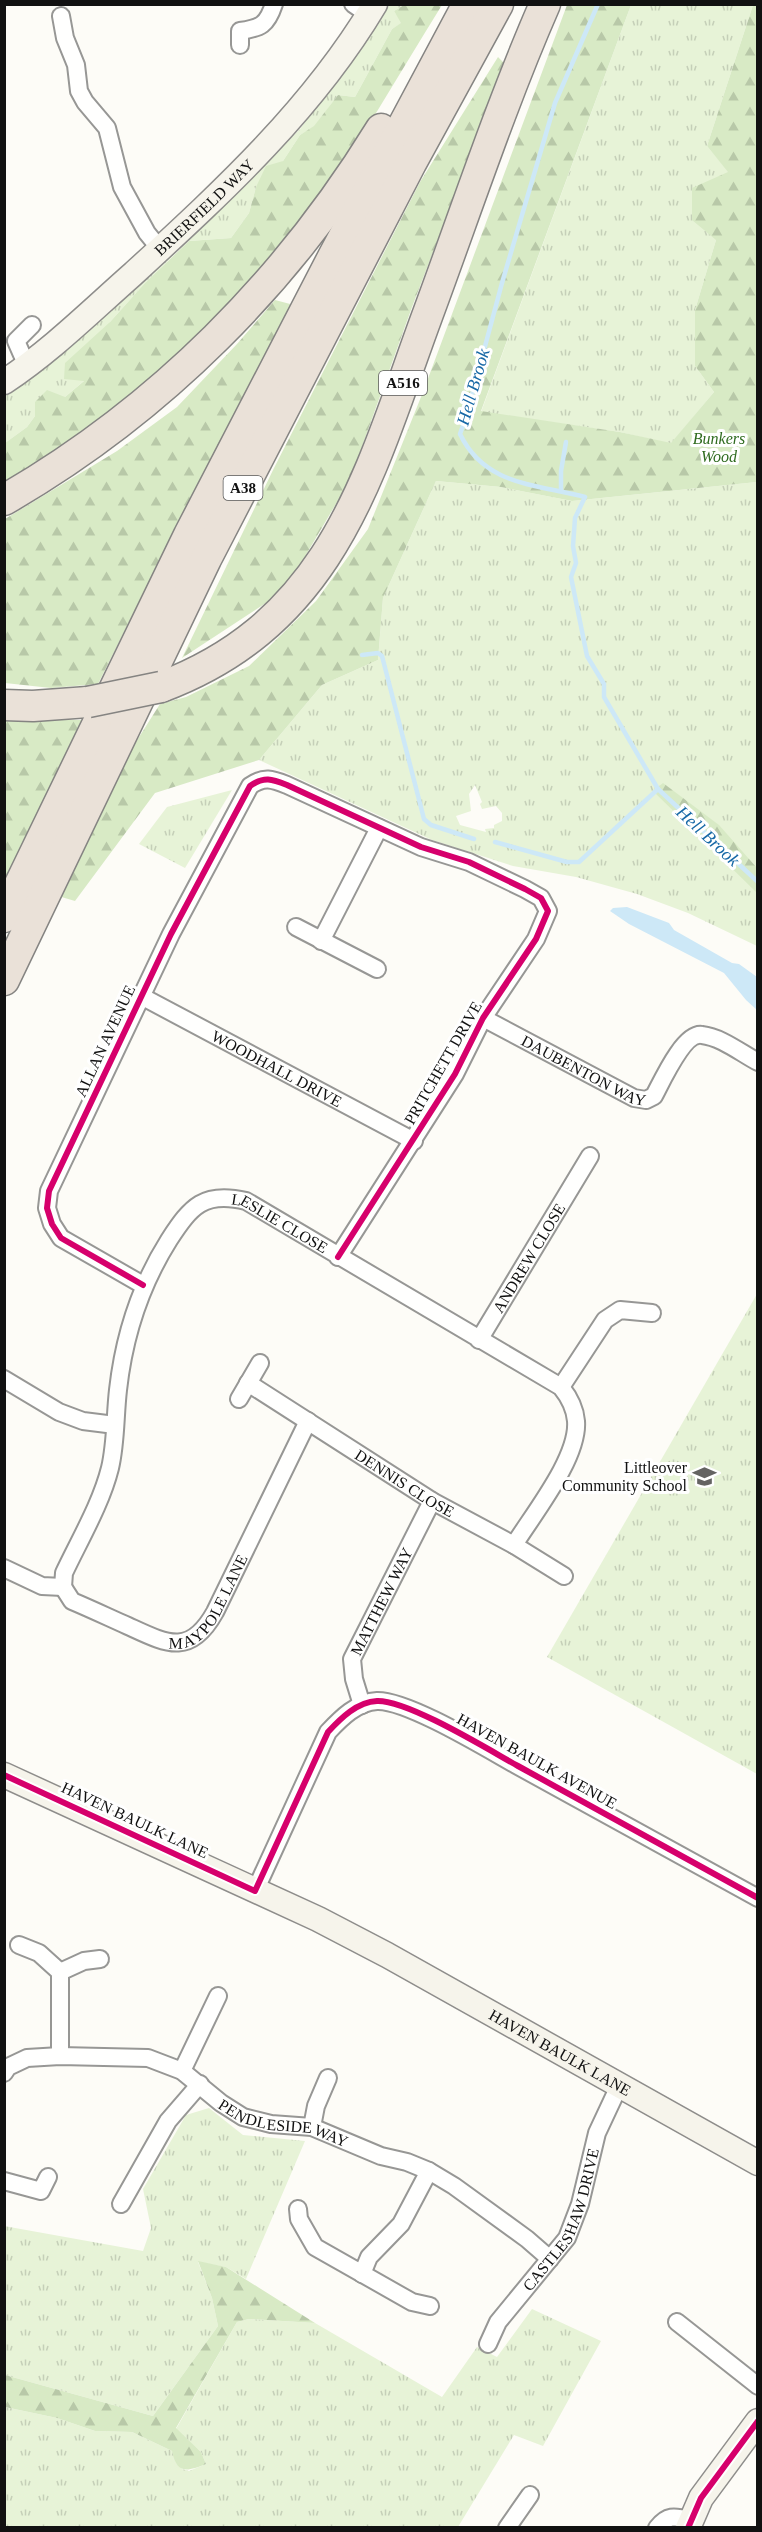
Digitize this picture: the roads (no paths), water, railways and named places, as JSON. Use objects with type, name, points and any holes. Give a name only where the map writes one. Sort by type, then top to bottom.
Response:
[{"type":"highway","points":[[4,500],[85,450],[133,414],[170,383],[246,309],[314,227],[362,160],[432,45],[460,4]]},
{"type":"highway","name":"A38","points":[[4,917],[189,534],[468,4]]},
{"type":"highway","name":"A38","points":[[4,980],[206,560],[411,163],[498,4]]},
{"type":"highway","name":"A516","points":[[4,705],[33,706],[88,702],[161,687],[182,679],[225,656],[269,621],[308,582],[342,531],[368,480],[502,113],[546,4]]},
{"type":"street","points":[[240,45],[240,31],[257,29],[266,22],[274,4]]},
{"type":"street","name":"BRIERFIELD WAY","points":[[4,382],[27,366],[160,249],[239,174],[286,124],[326,76],[366,8]]},
{"type":"street","points":[[61,16],[65,38],[76,65],[79,91],[107,128],[122,187],[147,233],[160,249]]},
{"type":"street","points":[[27,366],[16,341],[32,325]]},
{"type":"street","name":"ALLAN AVENUE","points":[[143,1286],[61,1238],[52,1224],[47,1208],[49,1191],[141,996],[250,786],[261,778],[271,778],[379,828]]},
{"type":"street","points":[[321,941],[379,828]]},
{"type":"street","name":"PRITCHETT DRIVE","points":[[338,1257],[455,1074],[483,1018],[536,939],[548,911],[541,898],[525,889],[468,862],[421,847],[379,828]]},
{"type":"street","points":[[296,927],[377,969]]},
{"type":"street","name":"WOODHALL DRIVE","points":[[141,996],[414,1141]]},
{"type":"street","name":"DAUBENTON WAY","points":[[483,1018],[634,1098],[646,1100],[654,1096],[685,1043],[694,1035],[716,1039],[758,1062]]},
{"type":"street","name":"ANDREW CLOSE","points":[[479,1340],[571,1171],[590,1156]]},
{"type":"street","name":"LESLIE CLOSE","points":[[63,1587],[64,1573],[105,1485],[111,1465],[118,1388],[131,1323],[143,1286],[182,1220],[195,1206],[211,1198],[229,1197],[246,1201],[561,1387]]},
{"type":"street","points":[[514,1545],[569,1458],[574,1441],[576,1420],[571,1401],[561,1387],[606,1320],[620,1310],[652,1313]]},
{"type":"street","points":[[238,1399],[260,1363]]},
{"type":"street","points":[[4,1379],[59,1412],[83,1421],[115,1425]]},
{"type":"street","name":"DENNIS CLOSE","points":[[248,1383],[432,1501],[514,1545],[564,1576]]},
{"type":"street","name":"MAYPOLE LANE","points":[[63,1587],[72,1601],[164,1643],[182,1642],[194,1638],[206,1629],[215,1612],[308,1421]]},
{"type":"street","name":"MATTHEW WAY","points":[[362,1705],[354,1679],[352,1659],[432,1501]]},
{"type":"street","points":[[4,1568],[42,1586],[63,1587]]},
{"type":"street","name":"HAVEN BAULK AVENUE","points":[[362,1705],[378,1701],[399,1706],[454,1730],[758,1898]]},
{"type":"street","points":[[255,1891],[328,1732],[343,1716],[362,1705]]},
{"type":"street","name":"HAVEN BAULK LANE","points":[[4,1775],[318,1919],[387,1955],[758,2163]]},
{"type":"street","points":[[19,1945],[39,1953],[60,1972],[60,2056]]},
{"type":"street","points":[[60,1972],[84,1961],[100,1959]]},
{"type":"street","points":[[182,2071],[218,1996]]},
{"type":"street","name":"PENDLESIDE WAY","points":[[4,2073],[8,2067],[27,2058],[60,2056],[148,2058],[182,2071],[221,2103],[243,2117],[271,2124],[312,2127],[381,2156],[407,2162],[429,2171],[454,2186],[527,2239],[550,2259]]},
{"type":"street","points":[[312,2127],[316,2106],[328,2078]]},
{"type":"street","points":[[121,2204],[168,2121],[200,2084]]},
{"type":"street","name":"CASTLESHAW DRIVE","points":[[488,2344],[498,2322],[567,2238],[580,2204],[597,2133],[619,2086]]},
{"type":"street","points":[[362,2274],[374,2250],[401,2224],[429,2171]]},
{"type":"street","points":[[4,2181],[40,2191],[48,2177]]},
{"type":"street","points":[[298,2209],[299,2219],[315,2247],[412,2301],[430,2306]]},
{"type":"street","points":[[676,2322],[758,2386]]},
{"type":"street","points":[[657,2528],[664,2519],[670,2516],[689,2524],[701,2498],[758,2421]]},
{"type":"street","points":[[507,2528],[530,2495]]},
{"type":"water","points":[[627,907],[669,923],[674,930],[732,963],[739,964],[757,977],[757,1010],[724,973],[629,924],[610,911],[613,908]]},
{"type":"waterway","name":"Hell Brook","points":[[495,842],[567,862],[579,862],[658,789],[604,697],[604,684],[587,656],[571,577],[576,563],[573,546],[575,518],[585,497],[531,485],[498,473],[483,464],[460,434],[555,103],[598,4]]},
{"type":"waterway","points":[[561,491],[561,471],[566,442]]},
{"type":"waterway","points":[[362,655],[378,653],[382,656],[424,819],[431,825],[474,839]]},
{"type":"waterway","name":"Hell Brook","points":[[658,789],[758,882]]},
{"type":"place","name":"Littleover Community School","points":[[705,1476]]},
{"type":"park label","name":"Bunkers Wood","points":[[719,447]]}]
